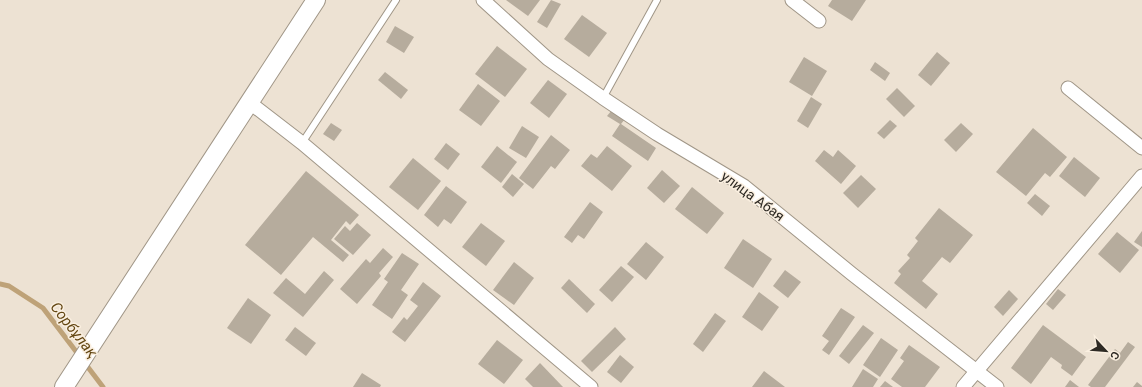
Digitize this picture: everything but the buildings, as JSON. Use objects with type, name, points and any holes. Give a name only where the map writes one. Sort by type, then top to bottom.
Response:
[{"type":"main road","points":[[64,387],[316,0]]},
{"type":"street","name":"улица Абая","points":[[483,0],[548,59],[603,98],[658,134],[744,186],[852,274],[997,387]]},
{"type":"street","points":[[792,0],[819,21]]},
{"type":"street","points":[[1068,88],[1142,148]]},
{"type":"street","points":[[249,102],[302,143],[591,387]]},
{"type":"street","points":[[963,387],[1142,176]]},
{"type":"lane","points":[[302,143],[396,0]]},
{"type":"lane","points":[[603,98],[657,0]]},
{"type":"waterway","name":"Сорбұлақ","points":[[0,284],[9,286],[43,308],[103,387]]}]
